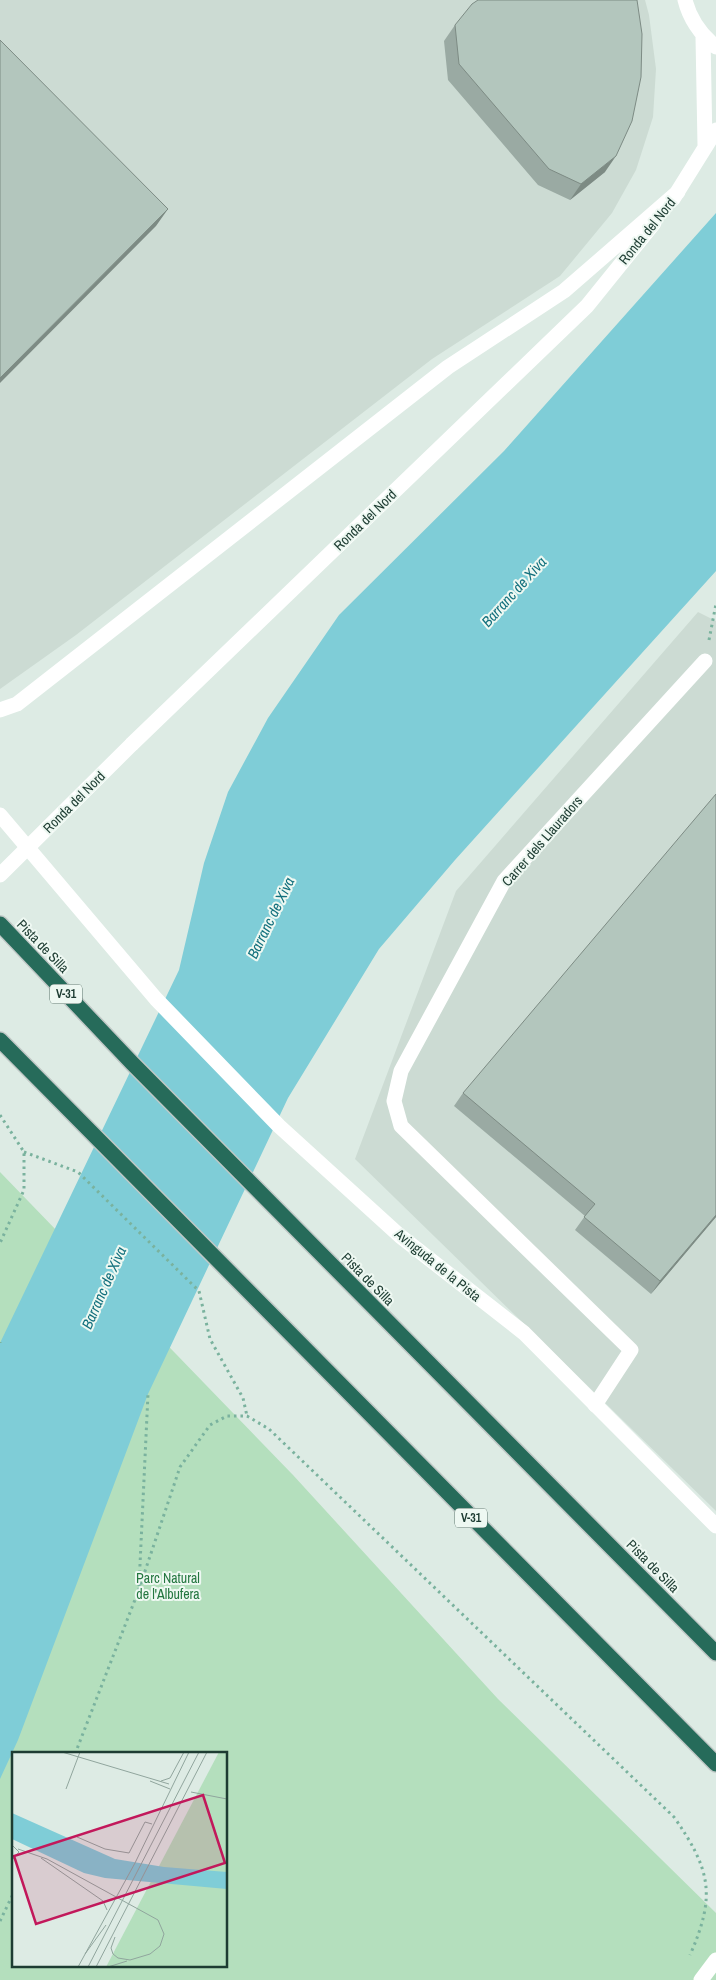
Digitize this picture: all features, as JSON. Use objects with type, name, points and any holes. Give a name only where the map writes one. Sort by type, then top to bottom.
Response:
[{"type":"highway","name":"Pista de Silla","points":[[0,924],[132,1063],[716,1653]]},
{"type":"highway","name":"V-31","points":[[0,1040],[226,1272],[716,1764]]},
{"type":"street","points":[[685,0],[688,14],[703,37],[716,47]]},
{"type":"street","points":[[703,37],[705,145]]},
{"type":"street","name":"Ronda del Nord","points":[[0,876],[132,744],[587,306],[678,192],[705,145],[716,130]]},
{"type":"street","points":[[0,710],[17,704],[448,367],[564,291],[678,192]]},
{"type":"street","name":"Carrer dels Llauradors","points":[[595,1405],[631,1350],[401,1126],[394,1101],[400,1071],[504,882],[705,661]]},
{"type":"street","name":"Avinguda de la Pista","points":[[0,815],[156,999],[279,1126],[400,1236],[524,1333],[716,1526]]},
{"type":"street","points":[[701,1980],[716,1960]]},
{"type":"path","points":[[705,661],[716,604]]},
{"type":"path","points":[[0,1115],[24,1152],[24,1190],[0,1243]]},
{"type":"path","points":[[24,1152],[78,1172],[199,1291],[210,1339],[243,1398],[247,1416]]},
{"type":"path","points":[[138,1592],[148,1394]]},
{"type":"path","points":[[76,1752],[138,1592],[180,1467],[210,1425],[227,1416],[247,1416],[268,1429],[674,1817],[691,1841],[704,1868],[710,1900],[703,1930],[688,1964]]},
{"type":"path","points":[[0,1921],[12,1896]]},
{"type":"shaded area","points":[[0,0],[645,0],[649,15],[656,69],[653,117],[636,170],[612,213],[560,276],[432,359],[76,635],[0,689]]},
{"type":"shaded area","points":[[698,612],[716,621],[716,1511],[355,1159],[456,891]]},
{"type":"green space","name":"Parc Natural de l'Albufera","points":[[0,1172],[293,1475],[498,1699],[716,1913],[716,1980],[0,1980]]},
{"type":"water","name":"Barranc de Xiva","points":[[716,213],[716,571],[455,860],[379,949],[288,1098],[148,1394],[18,1740],[0,1779],[0,1343],[179,970],[204,863],[228,792],[268,718],[339,615],[504,451]]},
{"type":"building","points":[[478,0],[637,0],[642,34],[641,77],[632,121],[616,156],[581,184],[549,169],[459,64],[455,25],[472,4]]},
{"type":"building","points":[[0,40],[168,209],[0,378]]},
{"type":"building","points":[[716,794],[716,1215],[660,1281],[584,1217],[595,1204],[463,1093]]}]
